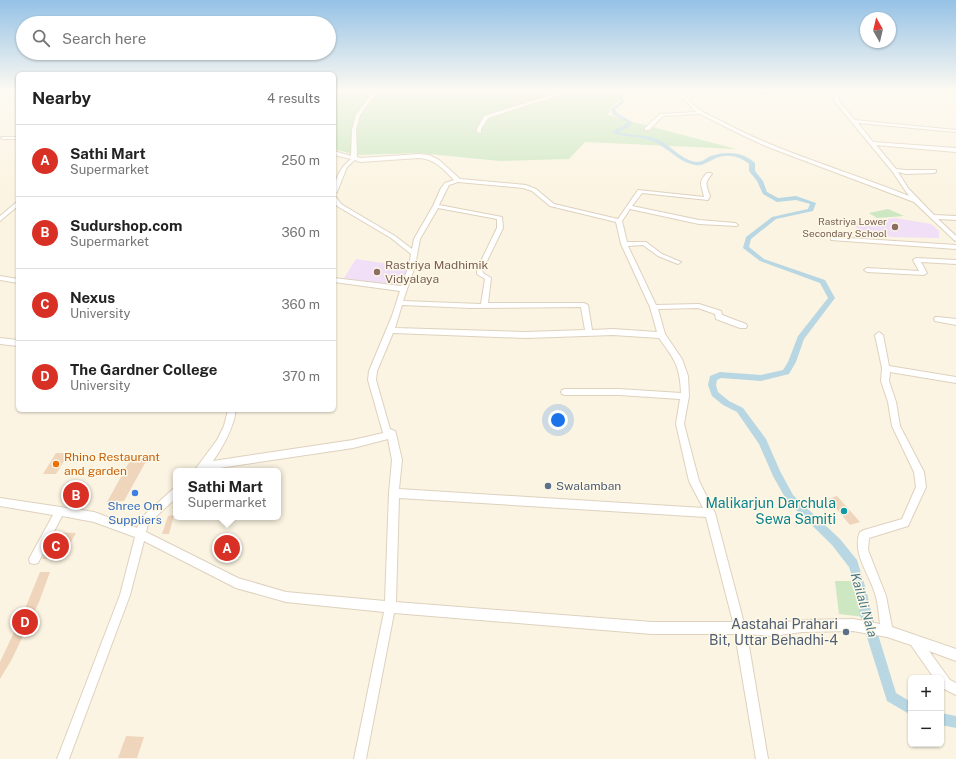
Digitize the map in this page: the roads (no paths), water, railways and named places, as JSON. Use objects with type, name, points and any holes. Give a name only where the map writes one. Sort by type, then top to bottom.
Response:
[{"type":"street","points":[[354,159],[355,125]]},
{"type":"street","points":[[479,132],[481,125]]},
{"type":"street","points":[[647,129],[651,125]]},
{"type":"street","points":[[726,125],[779,150],[890,189],[914,200]]},
{"type":"street","points":[[857,125],[894,170],[899,182],[914,200],[956,239]]},
{"type":"street","points":[[904,125],[956,131]]},
{"type":"street","points":[[3,136],[16,133]]},
{"type":"street","points":[[3,136],[16,138]]},
{"type":"street","points":[[0,143],[3,136]]},
{"type":"street","points":[[872,143],[956,150]]},
{"type":"street","points":[[336,154],[354,159],[419,156],[429,157],[437,161],[458,180]]},
{"type":"street","points":[[336,187],[345,166],[354,159]]},
{"type":"street","points":[[894,170],[906,172],[934,172]]},
{"type":"street","points":[[709,174],[704,179],[707,196],[706,199],[640,191],[619,221],[624,244],[654,307],[661,335],[678,361],[684,376],[685,396],[680,424],[694,481],[710,513],[740,628],[762,759]]},
{"type":"street","points":[[392,434],[386,431],[372,380],[373,371],[396,316],[412,266],[417,239],[447,184],[458,180],[524,186],[534,190],[552,205],[574,209],[619,221]]},
{"type":"street","points":[[336,203],[396,239],[406,249],[414,253]]},
{"type":"street","points":[[0,219],[16,205]]},
{"type":"street","points":[[436,206],[500,218],[500,228],[484,261]]},
{"type":"street","points":[[629,207],[699,222],[735,225]]},
{"type":"street","points":[[934,217],[956,218]]},
{"type":"street","points":[[833,239],[956,247]]},
{"type":"street","points":[[624,244],[644,243],[660,255],[678,262]]},
{"type":"street","points":[[867,270],[924,273],[916,260],[956,262]]},
{"type":"street","points":[[480,271],[480,274],[488,278],[484,306]]},
{"type":"street","points":[[0,278],[16,281]]},
{"type":"street","points":[[336,280],[404,289]]},
{"type":"street","points":[[399,304],[484,306],[584,305],[589,333]]},
{"type":"street","points":[[654,307],[699,306],[718,312],[719,316],[743,326]]},
{"type":"street","points":[[938,319],[956,322]]},
{"type":"street","points":[[390,330],[526,336],[613,332],[661,335]]},
{"type":"street","points":[[879,335],[886,368],[885,381],[892,402],[896,426],[919,472],[920,488],[905,523],[864,535],[863,550],[881,596],[886,630]]},
{"type":"street","points":[[0,342],[16,343]]},
{"type":"street","points":[[886,368],[956,380]]},
{"type":"street","points":[[565,392],[619,392],[685,396]]},
{"type":"street","points":[[203,468],[222,440],[231,412]]},
{"type":"street","points":[[208,468],[353,444],[392,434]]},
{"type":"street","points":[[360,759],[390,607],[394,493],[397,460],[392,434]]},
{"type":"street","points":[[394,493],[710,513]]},
{"type":"street","points":[[63,759],[125,595],[142,535],[144,521],[173,495]]},
{"type":"street","points":[[0,502],[94,516],[142,535],[236,583],[286,596],[390,607],[652,628],[740,628],[772,630],[802,626],[853,625],[886,630],[956,655]]},
{"type":"street","points":[[34,559],[60,511]]},
{"type":"street","points":[[914,640],[946,684],[956,689]]},
{"type":"waterway","name":"Kailali Nala","points":[[627,125],[618,129],[615,132],[652,139],[663,144],[684,160],[690,162],[703,163],[711,158],[728,154],[743,157],[752,163],[752,171],[760,181],[765,193],[777,200],[796,198],[813,203],[811,210],[774,218],[748,238],[746,248],[762,260],[823,282],[832,298],[801,338],[792,362],[786,372],[761,378],[720,375],[713,378],[712,385],[715,394],[726,403],[740,410],[763,442],[776,473],[790,498],[836,542],[853,564],[861,589],[866,615],[891,697],[908,707]]},
{"type":"waterway","name":"Kailali Nala","points":[[944,720],[956,722]]},
{"type":"place","name":"Rastriya Lower Secondary School","points":[[895,227]]},
{"type":"place","name":"Rastriya Madhimik Vidyalaya","points":[[377,272]]},
{"type":"place","name":"Rhino Restaurant and garden","points":[[56,464]]},
{"type":"place","name":"Swalamban","points":[[548,486]]},
{"type":"place","name":"Shree Om Suppliers","points":[[135,493]]},
{"type":"place","name":"Sudurshop.com","points":[[76,495]]},
{"type":"place","name":"Malikarjun Darchula Sewa Samiti","points":[[844,511]]},
{"type":"place","name":"Nexus","points":[[56,546]]},
{"type":"place","name":"Sathi Mart","points":[[227,548]]},
{"type":"place","name":"The Gardner College","points":[[25,622]]},
{"type":"place","name":"Aastahai Prahari Bit, Uttar Behadhi-4","points":[[846,632]]}]
